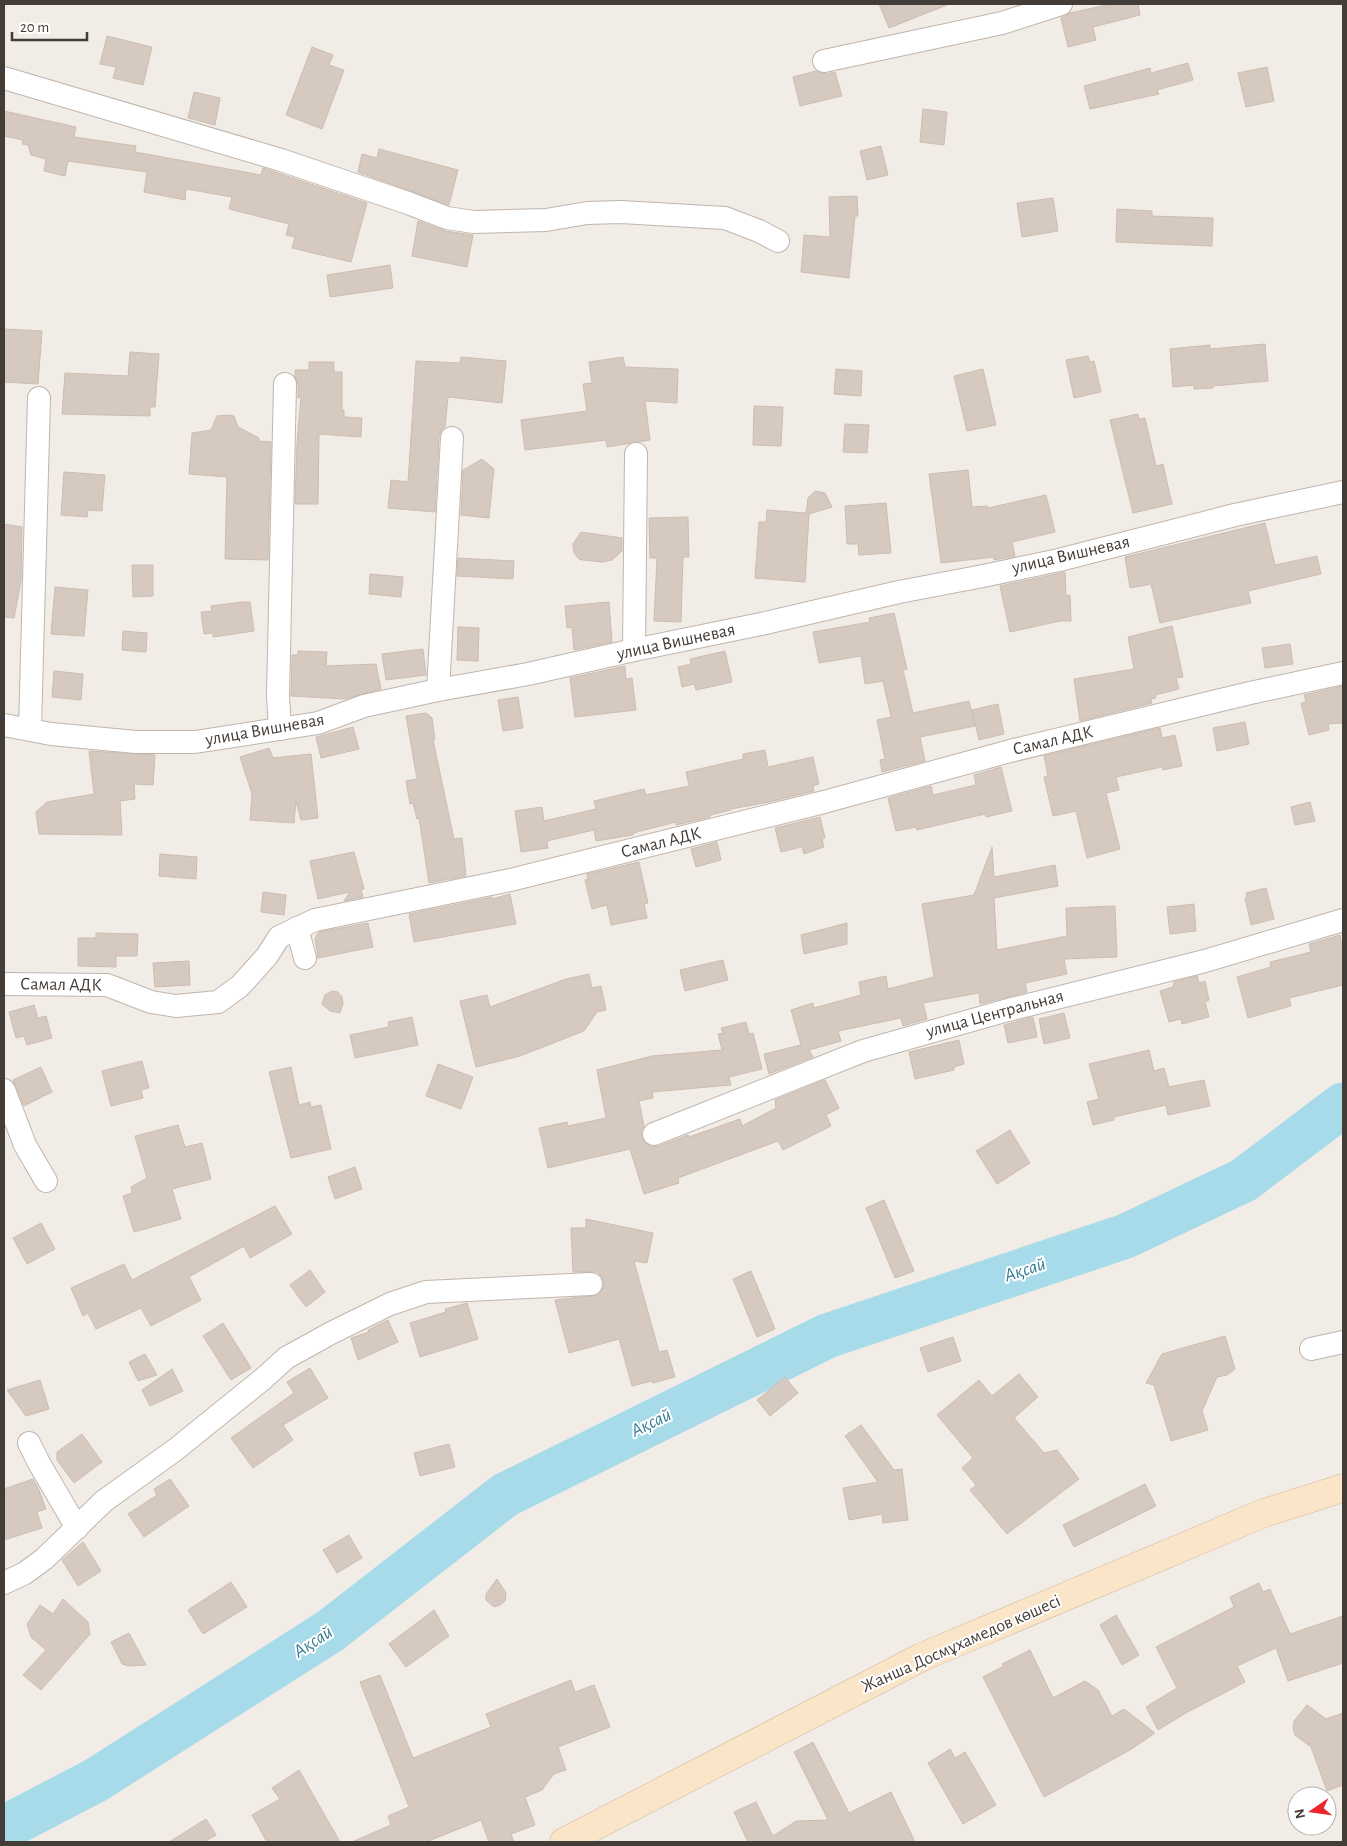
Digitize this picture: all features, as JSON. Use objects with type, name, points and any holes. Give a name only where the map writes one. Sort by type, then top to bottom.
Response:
[{"type":"street","points":[[824,61],[1002,23],[1061,4]]},
{"type":"street","points":[[4,78],[281,160],[366,188],[447,218],[474,222],[546,220],[587,213],[621,212],[725,218],[759,231],[778,241]]},
{"type":"street","points":[[280,729],[278,696],[285,384]]},
{"type":"street","points":[[30,729],[39,398]]},
{"type":"street","points":[[438,690],[452,438]]},
{"type":"street","points":[[634,650],[636,454]]},
{"type":"street","name":"улица Вишневая","points":[[4,725],[51,734],[136,742],[195,742],[318,723],[364,706],[438,690],[528,674],[1049,562],[1234,515],[1343,492]]},
{"type":"street","name":"Самал АДК","points":[[4,984],[106,984],[151,1002],[176,1006],[218,1002],[240,986],[267,956],[279,937],[315,920],[510,880],[606,857],[1010,752],[1250,693],[1343,673]]},
{"type":"street","name":"улица Центральная","points":[[654,1134],[863,1051],[1008,1010],[1205,961],[1343,920]]},
{"type":"street","points":[[297,928],[305,958]]},
{"type":"street","points":[[4,1090],[25,1145],[46,1181]]},
{"type":"street","points":[[4,1583],[24,1573],[44,1559],[104,1501],[175,1450],[286,1358],[331,1333],[390,1304],[426,1292],[592,1284]]},
{"type":"street","points":[[1311,1349],[1343,1342]]},
{"type":"street","points":[[29,1443],[39,1464],[77,1528]]},
{"type":"street","name":"Жанша Досмұхамедов көшесі","points":[[564,1842],[922,1657],[1264,1513],[1343,1488]]},
{"type":"building","points":[[879,4],[947,4],[947,5],[889,28]]},
{"type":"building","points":[[1111,4],[1138,4],[1140,15],[1093,27],[1096,40],[1068,47],[1061,18],[1070,13]]},
{"type":"building","points":[[107,36],[152,47],[143,85],[113,78],[116,67],[100,64]]},
{"type":"building","points":[[312,47],[333,55],[329,65],[344,70],[322,129],[286,115]]},
{"type":"building","points":[[1188,63],[1193,80],[1157,90],[1159,94],[1090,109],[1084,86],[1150,68],[1151,73]]},
{"type":"building","points":[[1267,67],[1274,101],[1246,107],[1238,73]]},
{"type":"building","points":[[816,71],[826,74],[835,72],[842,96],[800,106],[793,77]]},
{"type":"building","points":[[194,92],[220,98],[215,125],[188,118]]},
{"type":"building","points":[[923,109],[947,112],[944,145],[920,142]]},
{"type":"building","points":[[4,111],[76,127],[74,137],[136,146],[135,152],[261,175],[263,168],[367,203],[351,262],[292,248],[295,237],[286,235],[289,224],[229,209],[232,197],[186,189],[185,200],[144,192],[147,172],[68,161],[65,176],[44,171],[46,159],[31,155],[28,145],[22,144],[23,140],[4,136]]},
{"type":"building","points":[[881,146],[888,175],[867,180],[860,151]]},
{"type":"building","points":[[379,149],[458,170],[449,205],[358,172],[362,154],[377,158]]},
{"type":"building","points":[[857,196],[858,216],[855,216],[849,278],[801,272],[804,235],[830,237],[829,197]]},
{"type":"building","points":[[1053,198],[1058,231],[1022,237],[1017,203]]},
{"type":"building","points":[[1117,209],[1152,211],[1152,216],[1213,218],[1212,246],[1116,242]]},
{"type":"building","points":[[418,221],[445,231],[473,235],[467,267],[412,256]]},
{"type":"building","points":[[390,265],[393,288],[330,297],[327,275]]},
{"type":"building","points":[[4,329],[42,331],[38,384],[4,382]]},
{"type":"building","points":[[1265,344],[1268,381],[1213,386],[1213,388],[1194,389],[1194,385],[1173,387],[1170,349],[1210,345],[1210,349]]},
{"type":"building","points":[[130,352],[159,354],[155,407],[150,407],[150,416],[62,414],[65,373],[128,376]]},
{"type":"building","points":[[1088,356],[1090,362],[1094,361],[1101,392],[1074,398],[1066,360]]},
{"type":"building","points":[[461,357],[506,361],[502,403],[448,397],[445,427],[439,437],[435,512],[388,508],[391,480],[408,482],[416,361],[460,363]]},
{"type":"building","points":[[623,357],[625,367],[678,369],[677,403],[645,401],[650,440],[607,447],[606,440],[525,450],[521,420],[587,411],[583,384],[592,383],[589,362]]},
{"type":"building","points":[[309,362],[334,362],[334,372],[342,372],[342,410],[344,410],[344,417],[362,418],[361,437],[319,434],[318,504],[295,504],[301,397],[298,398],[295,370],[309,370]]},
{"type":"building","points":[[836,369],[862,371],[861,396],[834,394]]},
{"type":"building","points":[[983,369],[996,425],[967,431],[954,376]]},
{"type":"building","points":[[754,406],[783,407],[781,446],[753,445]]},
{"type":"building","points":[[1138,414],[1139,419],[1145,418],[1156,466],[1163,464],[1172,504],[1133,513],[1110,420]]},
{"type":"building","points":[[217,416],[234,416],[238,427],[259,438],[259,441],[271,442],[268,560],[225,559],[227,477],[189,474],[192,433],[211,430]]},
{"type":"building","points":[[845,424],[869,425],[867,453],[843,452]]},
{"type":"building","points":[[482,459],[494,469],[489,518],[461,515],[463,470]]},
{"type":"building","points":[[968,470],[972,507],[987,506],[988,508],[1046,495],[1055,532],[1012,542],[1015,556],[994,560],[994,557],[941,563],[929,474]]},
{"type":"building","points":[[64,472],[105,475],[102,511],[88,510],[87,517],[61,515]]},
{"type":"building","points":[[815,491],[825,493],[832,507],[809,514],[805,582],[755,578],[759,522],[766,522],[767,510],[806,513],[808,498]]},
{"type":"building","points":[[886,503],[891,553],[859,555],[858,544],[847,544],[845,506]]},
{"type":"building","points":[[688,517],[689,557],[683,557],[681,622],[654,621],[657,558],[650,558],[649,518]]},
{"type":"building","points":[[1265,523],[1275,565],[1317,556],[1321,574],[1248,591],[1251,603],[1160,623],[1151,584],[1130,588],[1125,557]]},
{"type":"building","points":[[4,524],[22,527],[21,581],[14,618],[4,617]]},
{"type":"building","points":[[581,532],[622,538],[622,551],[612,560],[603,562],[579,559],[574,553],[573,544]]},
{"type":"building","points":[[458,558],[514,561],[513,579],[457,576]]},
{"type":"building","points":[[132,565],[153,565],[153,596],[133,597]]},
{"type":"building","points":[[1065,572],[1066,596],[1070,595],[1071,621],[1060,621],[1010,632],[1000,586]]},
{"type":"building","points":[[370,574],[403,577],[401,597],[369,594]]},
{"type":"building","points":[[55,587],[88,590],[84,636],[51,634]]},
{"type":"building","points":[[250,602],[254,631],[213,637],[213,633],[204,634],[201,612],[212,611],[211,606]]},
{"type":"building","points":[[609,602],[612,642],[574,650],[572,627],[567,628],[565,606]]},
{"type":"building","points":[[894,613],[907,669],[903,670],[913,713],[969,701],[975,726],[920,737],[925,761],[882,772],[880,760],[885,759],[877,720],[891,717],[883,681],[865,684],[861,656],[819,663],[813,632],[870,622],[869,618]]},
{"type":"building","points":[[1172,626],[1183,677],[1176,678],[1179,689],[1155,695],[1156,698],[1151,699],[1152,703],[1080,721],[1074,679],[1134,669],[1128,637]]},
{"type":"building","points":[[458,627],[479,628],[478,661],[457,660]]},
{"type":"building","points":[[123,631],[147,633],[146,652],[122,650]]},
{"type":"building","points":[[1290,644],[1293,664],[1265,668],[1262,648]]},
{"type":"building","points":[[423,649],[426,675],[386,680],[382,654]]},
{"type":"building","points":[[298,651],[327,652],[326,666],[376,664],[381,689],[345,699],[291,696],[292,655],[298,655]]},
{"type":"building","points":[[725,651],[732,682],[696,690],[694,684],[682,687],[678,667],[691,664],[690,659]]},
{"type":"building","points":[[625,666],[626,679],[632,678],[636,710],[575,717],[570,678]]},
{"type":"building","points":[[54,671],[83,674],[81,700],[52,697]]},
{"type":"building","points":[[1343,686],[1343,723],[1328,724],[1329,730],[1309,735],[1301,703],[1306,702],[1304,695]]},
{"type":"building","points":[[518,697],[523,728],[503,731],[498,700]]},
{"type":"building","points":[[998,704],[1004,734],[979,740],[972,710]]},
{"type":"building","points":[[426,713],[432,718],[435,739],[433,740],[454,839],[462,838],[466,876],[429,883],[419,818],[417,819],[413,803],[410,804],[406,781],[417,779],[406,716]]},
{"type":"building","points":[[1245,722],[1249,744],[1217,751],[1213,728]]},
{"type":"building","points":[[353,727],[359,749],[321,758],[316,737]]},
{"type":"building","points":[[1160,728],[1162,738],[1175,735],[1182,766],[1163,770],[1162,767],[1116,777],[1119,790],[1106,793],[1120,849],[1087,858],[1076,811],[1053,816],[1044,777],[1048,776],[1044,756]]},
{"type":"building","points":[[269,748],[273,758],[311,754],[318,818],[301,820],[296,801],[294,823],[250,820],[252,794],[240,757]]},
{"type":"building","points":[[765,750],[768,767],[813,757],[819,784],[813,786],[814,791],[731,809],[710,815],[710,817],[676,825],[676,822],[633,833],[633,835],[596,841],[594,830],[547,841],[548,848],[521,852],[515,811],[542,807],[544,821],[596,809],[594,801],[644,789],[646,795],[689,786],[686,772],[743,759],[743,754]]},
{"type":"building","points":[[89,751],[155,755],[153,785],[134,784],[135,799],[120,801],[122,835],[39,834],[36,812],[47,802],[94,794]]},
{"type":"building","points":[[1001,767],[1012,811],[986,817],[985,814],[917,830],[916,827],[896,831],[888,798],[931,786],[933,795],[976,785],[974,775]]},
{"type":"building","points":[[1310,802],[1315,821],[1295,825],[1291,807]]},
{"type":"building","points":[[820,817],[825,838],[822,839],[824,847],[804,854],[802,847],[781,852],[775,828]]},
{"type":"building","points":[[717,842],[721,860],[696,867],[691,849]]},
{"type":"building","points":[[992,847],[994,877],[1055,865],[1058,886],[994,898],[997,950],[1067,936],[1066,908],[1115,906],[1117,957],[1064,959],[1067,974],[1025,983],[1027,992],[980,1004],[979,993],[923,1003],[927,1019],[903,1026],[901,1018],[838,1031],[841,1041],[809,1050],[813,1057],[769,1074],[764,1054],[801,1045],[791,1010],[813,1003],[814,1008],[861,995],[859,982],[886,976],[888,989],[934,977],[922,904],[974,895]]},
{"type":"building","points":[[354,852],[364,889],[361,890],[363,897],[344,901],[350,892],[318,899],[310,861]]},
{"type":"building","points":[[160,854],[197,857],[196,879],[159,876]]},
{"type":"building","points":[[639,862],[648,903],[644,904],[647,918],[611,925],[607,905],[592,909],[585,880],[588,879],[587,874]]},
{"type":"building","points":[[1266,888],[1274,919],[1251,925],[1245,898],[1247,897],[1246,893]]},
{"type":"building","points":[[263,892],[286,895],[284,915],[261,912]]},
{"type":"building","points":[[510,894],[516,924],[414,942],[409,914]]},
{"type":"building","points":[[1194,904],[1196,931],[1170,934],[1167,907]]},
{"type":"building","points":[[368,923],[373,947],[318,958],[315,938],[319,932]]},
{"type":"building","points":[[847,923],[847,944],[804,954],[801,935]]},
{"type":"building","points":[[96,933],[138,934],[137,956],[116,956],[116,967],[78,966],[78,938],[96,938]]},
{"type":"building","points":[[1340,935],[1343,950],[1343,985],[1289,998],[1291,1006],[1248,1018],[1237,977],[1271,967],[1270,962],[1311,952],[1309,944]]},
{"type":"building","points":[[723,960],[728,980],[685,991],[680,970]]},
{"type":"building","points":[[189,961],[190,985],[155,987],[153,963]]},
{"type":"building","points":[[589,974],[592,988],[601,986],[606,1010],[597,1012],[584,1031],[520,1056],[476,1067],[460,1001],[487,995],[490,1007],[566,979]]},
{"type":"building","points":[[1197,976],[1199,983],[1205,981],[1209,1000],[1205,1002],[1209,1017],[1182,1024],[1181,1019],[1169,1022],[1160,991],[1173,987],[1174,982]]},
{"type":"building","points":[[332,991],[338,992],[342,997],[343,1004],[340,1013],[330,1011],[322,1004],[325,995]]},
{"type":"building","points":[[34,1005],[38,1018],[46,1016],[52,1038],[27,1045],[24,1036],[16,1038],[9,1012]]},
{"type":"building","points":[[1064,1013],[1070,1038],[1044,1044],[1039,1019]]},
{"type":"building","points":[[412,1017],[418,1045],[355,1058],[350,1035],[389,1027],[388,1022]]},
{"type":"building","points":[[1033,1017],[1037,1037],[1008,1043],[1004,1025]]},
{"type":"building","points":[[746,1022],[749,1034],[753,1033],[762,1069],[729,1077],[731,1085],[652,1092],[653,1098],[639,1101],[644,1126],[641,1132],[646,1144],[652,1147],[659,1146],[740,1119],[742,1126],[776,1108],[775,1100],[825,1080],[839,1108],[826,1115],[831,1126],[783,1150],[778,1141],[678,1178],[679,1183],[644,1194],[630,1149],[548,1168],[539,1128],[567,1122],[568,1126],[606,1118],[597,1070],[652,1056],[722,1050],[718,1034],[723,1033],[721,1028]]},
{"type":"building","points":[[959,1040],[964,1064],[954,1067],[954,1070],[915,1079],[909,1052]]},
{"type":"building","points":[[1149,1050],[1154,1071],[1164,1068],[1169,1087],[1204,1080],[1210,1106],[1168,1115],[1166,1105],[1114,1117],[1114,1120],[1093,1125],[1087,1102],[1099,1099],[1089,1064]]},
{"type":"building","points":[[142,1061],[149,1088],[141,1090],[143,1098],[111,1106],[102,1071]]},
{"type":"building","points":[[438,1064],[473,1077],[461,1109],[426,1096]]},
{"type":"building","points":[[41,1067],[52,1092],[24,1106],[13,1080]]},
{"type":"building","points":[[291,1067],[299,1105],[310,1102],[311,1107],[321,1105],[331,1149],[291,1158],[269,1072]]},
{"type":"building","points":[[178,1125],[185,1147],[202,1143],[211,1179],[172,1189],[181,1219],[134,1232],[123,1196],[132,1193],[131,1187],[147,1178],[135,1136]]},
{"type":"building","points":[[1010,1130],[1030,1163],[997,1184],[976,1151]]},
{"type":"building","points":[[355,1167],[362,1189],[335,1199],[328,1177]]},
{"type":"building","points":[[884,1200],[914,1271],[895,1278],[866,1208]]},
{"type":"building","points":[[275,1206],[292,1234],[250,1258],[244,1246],[189,1277],[201,1300],[151,1326],[141,1308],[96,1329],[88,1313],[83,1316],[71,1288],[124,1264],[132,1280]]},
{"type":"building","points":[[586,1219],[653,1233],[647,1263],[634,1261],[659,1352],[667,1350],[675,1377],[632,1386],[619,1339],[569,1353],[555,1300],[598,1295],[604,1284],[602,1277],[597,1272],[573,1272],[571,1228],[586,1228]]},
{"type":"building","points":[[41,1223],[55,1249],[27,1264],[13,1238]]},
{"type":"building","points":[[310,1270],[325,1292],[306,1307],[290,1285]]},
{"type":"building","points":[[751,1271],[775,1329],[757,1337],[733,1279]]},
{"type":"building","points":[[467,1303],[478,1339],[420,1357],[410,1323],[446,1312],[445,1309]]},
{"type":"building","points":[[388,1320],[398,1342],[358,1360],[351,1338],[369,1332],[368,1330]]},
{"type":"building","points":[[223,1323],[251,1368],[231,1380],[203,1336]]},
{"type":"building","points":[[1225,1336],[1235,1369],[1227,1375],[1217,1377],[1202,1411],[1208,1430],[1171,1441],[1154,1385],[1146,1383],[1162,1354]]},
{"type":"building","points":[[953,1337],[961,1361],[928,1372],[920,1348]]},
{"type":"building","points":[[145,1354],[157,1375],[138,1381],[129,1362]]},
{"type":"building","points":[[310,1368],[328,1398],[283,1425],[293,1440],[253,1468],[231,1438],[294,1393],[287,1382]]},
{"type":"building","points":[[172,1369],[183,1391],[150,1406],[142,1390]]},
{"type":"building","points":[[1019,1374],[1038,1397],[1014,1418],[1044,1453],[1057,1450],[1079,1479],[1007,1534],[970,1490],[976,1485],[962,1468],[973,1458],[937,1415],[979,1380],[992,1396]]},
{"type":"building","points":[[785,1377],[798,1393],[770,1416],[757,1400]]},
{"type":"building","points":[[40,1380],[49,1409],[26,1416],[7,1390]]},
{"type":"building","points":[[861,1425],[894,1470],[902,1469],[908,1520],[883,1523],[882,1514],[849,1520],[843,1488],[878,1482],[845,1436]]},
{"type":"building","points":[[82,1434],[102,1462],[74,1483],[57,1460],[57,1452]]},
{"type":"building","points":[[449,1444],[455,1467],[420,1476],[414,1453]]},
{"type":"building","points":[[33,1479],[46,1509],[37,1512],[42,1528],[4,1540],[4,1489]]},
{"type":"building","points":[[170,1479],[189,1506],[144,1537],[128,1514],[157,1495],[154,1489]]},
{"type":"building","points":[[1145,1484],[1156,1506],[1074,1547],[1063,1525]]},
{"type":"building","points":[[349,1535],[362,1558],[337,1573],[323,1550]]},
{"type":"building","points":[[83,1542],[101,1571],[78,1586],[62,1560]]},
{"type":"building","points":[[497,1579],[506,1593],[505,1601],[494,1607],[486,1600],[486,1594]]},
{"type":"building","points":[[231,1582],[247,1607],[203,1634],[188,1610]]},
{"type":"building","points":[[1259,1583],[1263,1592],[1270,1589],[1290,1634],[1343,1616],[1343,1663],[1288,1681],[1276,1648],[1237,1666],[1245,1682],[1158,1730],[1146,1707],[1177,1688],[1156,1647],[1234,1607],[1230,1597]]},
{"type":"building","points":[[63,1599],[88,1622],[90,1634],[41,1690],[23,1675],[46,1650],[31,1637],[27,1624],[40,1605],[53,1614]]},
{"type":"building","points":[[434,1610],[449,1636],[406,1667],[389,1644]]},
{"type":"building","points":[[1116,1615],[1139,1655],[1122,1665],[1100,1625]]},
{"type":"building","points":[[129,1633],[146,1665],[128,1666],[122,1664],[111,1642]]},
{"type":"building","points":[[1030,1650],[1053,1698],[1085,1681],[1098,1690],[1112,1716],[1124,1709],[1155,1733],[1130,1750],[1044,1797],[983,1677],[1004,1666],[1002,1664]]},
{"type":"building","points":[[380,1675],[413,1758],[491,1727],[486,1714],[571,1680],[575,1692],[594,1685],[610,1727],[558,1747],[566,1770],[554,1774],[542,1790],[525,1797],[535,1825],[511,1834],[514,1842],[489,1842],[481,1820],[426,1842],[352,1842],[391,1825],[388,1816],[409,1807],[360,1682]]},
{"type":"building","points":[[1307,1705],[1326,1719],[1343,1713],[1343,1785],[1337,1787],[1325,1786],[1311,1747],[1295,1735],[1294,1721]]},
{"type":"building","points":[[813,1742],[849,1813],[891,1792],[915,1842],[748,1842],[734,1812],[756,1802],[773,1836],[796,1821],[828,1820],[794,1752]]},
{"type":"building","points":[[950,1749],[955,1758],[965,1752],[996,1805],[963,1824],[928,1763]]},
{"type":"building","points":[[299,1770],[340,1842],[267,1842],[252,1815],[280,1799],[272,1788]]},
{"type":"building","points":[[206,1819],[216,1835],[204,1842],[169,1842]]},
{"type":"waterway","name":"Ақсай","points":[[4,1828],[96,1780],[330,1631],[505,1495],[827,1336],[1126,1236],[1244,1180],[1343,1105]]}]
